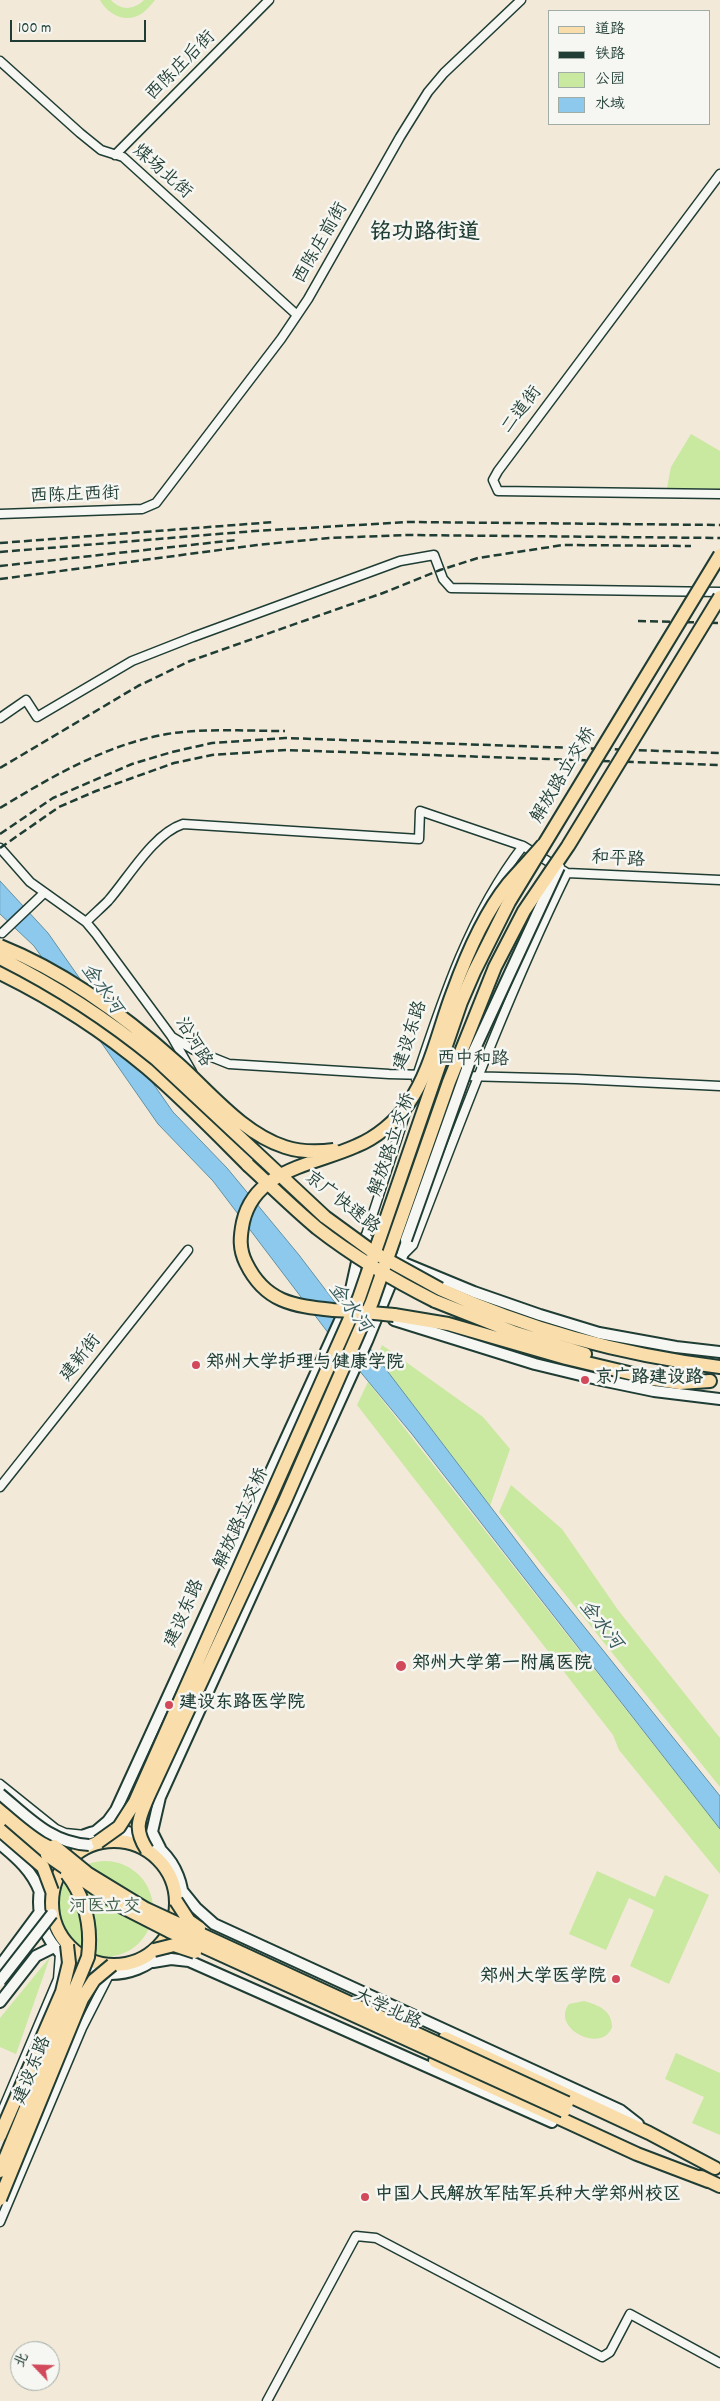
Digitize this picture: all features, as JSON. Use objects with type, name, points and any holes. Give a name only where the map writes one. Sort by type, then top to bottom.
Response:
[{"type":"main road","name":"解放路立交桥","points":[[46,1892],[62,1867],[74,1854],[92,1838],[119,1827],[135,1802],[359,1298],[461,1002],[474,972],[509,902],[720,555]]},
{"type":"main road","name":"解放路立交桥","points":[[147,1850],[141,1841],[138,1826],[148,1797],[285,1501],[372,1302],[389,1259],[449,1082],[495,967],[524,911],[568,846],[720,598]]},
{"type":"main road","points":[[544,845],[508,884],[479,933],[454,990],[427,1065],[412,1098],[390,1124],[356,1146],[284,1173],[263,1186],[251,1200],[244,1217],[240,1236],[241,1248],[255,1279],[273,1296],[301,1307],[394,1315],[448,1324],[566,1358],[654,1379],[680,1383],[715,1382]]},
{"type":"main road","points":[[1,939],[58,974],[114,1013],[176,1062],[232,1114],[258,1133],[286,1147],[298,1150],[331,1150],[356,1146]]},
{"type":"main road","name":"京广快速路","points":[[0,958],[70,996],[134,1041],[156,1059],[309,1204],[356,1240],[391,1263],[465,1300],[551,1331],[645,1356],[720,1368]]},
{"type":"main road","name":"京广快速路","points":[[0,973],[63,1007],[127,1051],[180,1098],[300,1213],[349,1251],[384,1274],[460,1312],[547,1344],[616,1362],[715,1382]]},
{"type":"main road","points":[[0,1803],[50,1850],[73,1882],[84,1905],[90,1938],[88,1957],[0,2171]]},
{"type":"main road","points":[[0,1817],[50,1850]]},
{"type":"main road","points":[[0,1830],[43,1867],[46,1913],[59,1933],[61,1949],[110,1970],[154,1956],[174,1945],[181,1946],[638,2154],[714,2184]]},
{"type":"main road","points":[[92,1838],[124,1841],[147,1850],[160,1860],[180,1896],[189,1921],[198,1927],[648,2132],[718,2169]]},
{"type":"main road","name":"大学北路","points":[[50,1850],[122,1908],[169,1931],[565,2107],[718,2169]]},
{"type":"main road","name":"大学北路","points":[[50,1850],[153,1912],[565,2107],[714,2184]]},
{"type":"main road","points":[[154,1956],[169,1931],[180,1896]]},
{"type":"main road","name":"建设东路","points":[[0,2135],[62,1992],[69,1963],[61,1949]]},
{"type":"main road","name":"建设东路","points":[[0,2199],[82,1999],[94,1980],[110,1970]]},
{"type":"street","name":"西陈庄后街","points":[[116,155],[270,0]]},
{"type":"street","name":"西陈庄前街","points":[[150,507],[156,504],[297,315],[428,92],[444,73],[521,0]]},
{"type":"street","name":"煤场北街","points":[[0,61],[101,150],[123,157],[297,315]]},
{"type":"street","name":"二道街","points":[[720,174],[493,480],[498,491],[720,494]]},
{"type":"street","name":"西陈庄西街","points":[[0,514],[142,509],[150,507]]},
{"type":"street","points":[[0,718],[26,700],[37,717],[132,661],[400,561],[434,556],[443,579],[451,588],[720,592]]},
{"type":"street","name":"和平路","points":[[86,922],[106,903],[158,841],[170,830],[183,824],[419,839],[420,811],[522,846],[567,873],[720,880]]},
{"type":"street","name":"建设东路","points":[[92,1838],[116,1810],[347,1305],[360,1253],[448,986],[473,927],[499,878],[522,846]]},
{"type":"street","points":[[154,1956],[168,1948],[178,1931],[183,1912],[173,1864],[160,1848],[152,1832],[160,1797],[368,1341],[401,1258],[472,1055],[568,846]]},
{"type":"street","name":"沿河路","points":[[0,848],[30,882],[44,894],[86,922],[96,934],[172,1037],[201,1088],[241,1148],[293,1197],[360,1253]]},
{"type":"street","points":[[401,1258],[413,1245],[478,1076],[530,951],[567,873]]},
{"type":"street","points":[[1,939],[30,906],[44,894]]},
{"type":"street","name":"西中和路","points":[[172,1037],[194,1050],[229,1064],[418,1074],[720,1086]]},
{"type":"street","points":[[365,1238],[401,1258],[505,1303],[599,1333],[676,1347],[720,1352]]},
{"type":"street","name":"建新街","points":[[0,1488],[188,1250]]},
{"type":"street","points":[[347,1305],[535,1364],[654,1391],[720,1399]]},
{"type":"street","points":[[0,1784],[56,1829],[65,1833],[92,1838]]},
{"type":"street","points":[[0,1794],[58,1839],[74,1844],[114,1830],[134,1833],[160,1848]]},
{"type":"street","points":[[0,1844],[19,1859],[46,1892]]},
{"type":"street","points":[[180,1896],[214,1924],[620,2110],[648,2132]]},
{"type":"street","points":[[0,1966],[46,1913]]},
{"type":"street","points":[[0,1982],[46,1913]]},
{"type":"street","points":[[0,2002],[36,1956],[61,1949],[58,1979],[0,2116]]},
{"type":"street","points":[[154,1956],[189,1961],[598,2142],[638,2154]]},
{"type":"street","points":[[0,2222],[82,2028],[110,1970]]},
{"type":"street","points":[[266,2401],[356,2236],[376,2238],[602,2357],[610,2352],[630,2314],[720,2363]]},
{"type":"green space","points":[[100,0],[111,0],[119,6],[128,8],[136,6],[144,0],[155,0],[143,13],[135,17],[123,18],[107,10]]},
{"type":"green space","points":[[691,434],[720,451],[720,489],[667,488],[671,467]]},
{"type":"green space","points":[[382,1345],[483,1417],[510,1449],[490,1506],[377,1358]]},
{"type":"green space","points":[[368,1382],[720,1829],[720,1874],[619,1750],[613,1735],[357,1405]]},
{"type":"green space","points":[[511,1485],[562,1529],[618,1610],[720,1738],[720,1787],[499,1512]]},
{"type":"green space","name":"河医立交","points":[[105,1861],[123,1865],[139,1875],[149,1891],[153,1909],[149,1927],[139,1943],[123,1953],[105,1957],[87,1953],[71,1943],[61,1927],[57,1909],[61,1891],[71,1875],[87,1865]]},
{"type":"green space","points":[[597,1871],[655,1897],[665,1875],[709,1895],[669,1984],[630,1966],[654,1910],[629,1898],[606,1950],[569,1934]]},
{"type":"green space","points":[[50,1957],[16,2054],[0,2047],[0,2018]]},
{"type":"green space","points":[[584,2001],[603,2009],[610,2016],[612,2027],[607,2035],[599,2038],[589,2038],[580,2035],[566,2022],[565,2013],[569,2004]]},
{"type":"green space","points":[[676,2053],[720,2073],[720,2135],[692,2123],[704,2097],[665,2079]]},
{"type":"water","points":[[0,881],[48,933],[173,1112],[227,1168],[299,1255],[541,1573],[720,1796],[720,1829],[411,1433],[329,1334],[213,1181],[158,1124],[34,946],[0,914]]},
{"type":"railway","points":[[0,543],[274,522]]},
{"type":"railway","points":[[0,552],[255,531],[408,522],[720,525]]},
{"type":"railway","points":[[0,579],[257,545],[329,538],[407,535],[720,538]]},
{"type":"railway","points":[[0,566],[236,540]]},
{"type":"railway","points":[[0,768],[138,686],[190,661],[383,593],[440,570],[478,558],[563,545],[691,546]]},
{"type":"railway","points":[[638,621],[720,623]]},
{"type":"railway","points":[[0,808],[80,763],[144,739],[196,731],[285,731]]},
{"type":"railway","points":[[0,834],[53,798],[132,764],[212,743],[285,738],[720,753]]},
{"type":"railway","points":[[0,848],[59,807],[96,791],[174,763],[212,755],[286,750],[720,765]]},
{"type":"place","name":"郑州大学护理与健康学院","points":[[196,1365]]},
{"type":"place","name":"京广路建设路","points":[[585,1380]]},
{"type":"place","name":"郑州大学第一附属医院","points":[[401,1666]]},
{"type":"place","name":"建设东路医学院","points":[[169,1705]]},
{"type":"place","name":"郑州大学医学院","points":[[616,1979]]},
{"type":"place","name":"中国人民解放军陆军兵种大学郑州校区","points":[[365,2197]]},
{"type":"district","name":"铭功路街道","points":[[425,235]]},
{"type":"water label","name":"金水河","points":[[100,990]]},
{"type":"water label","name":"金水河","points":[[348,1309]]},
{"type":"water label","name":"金水河","points":[[599,1626]]}]
